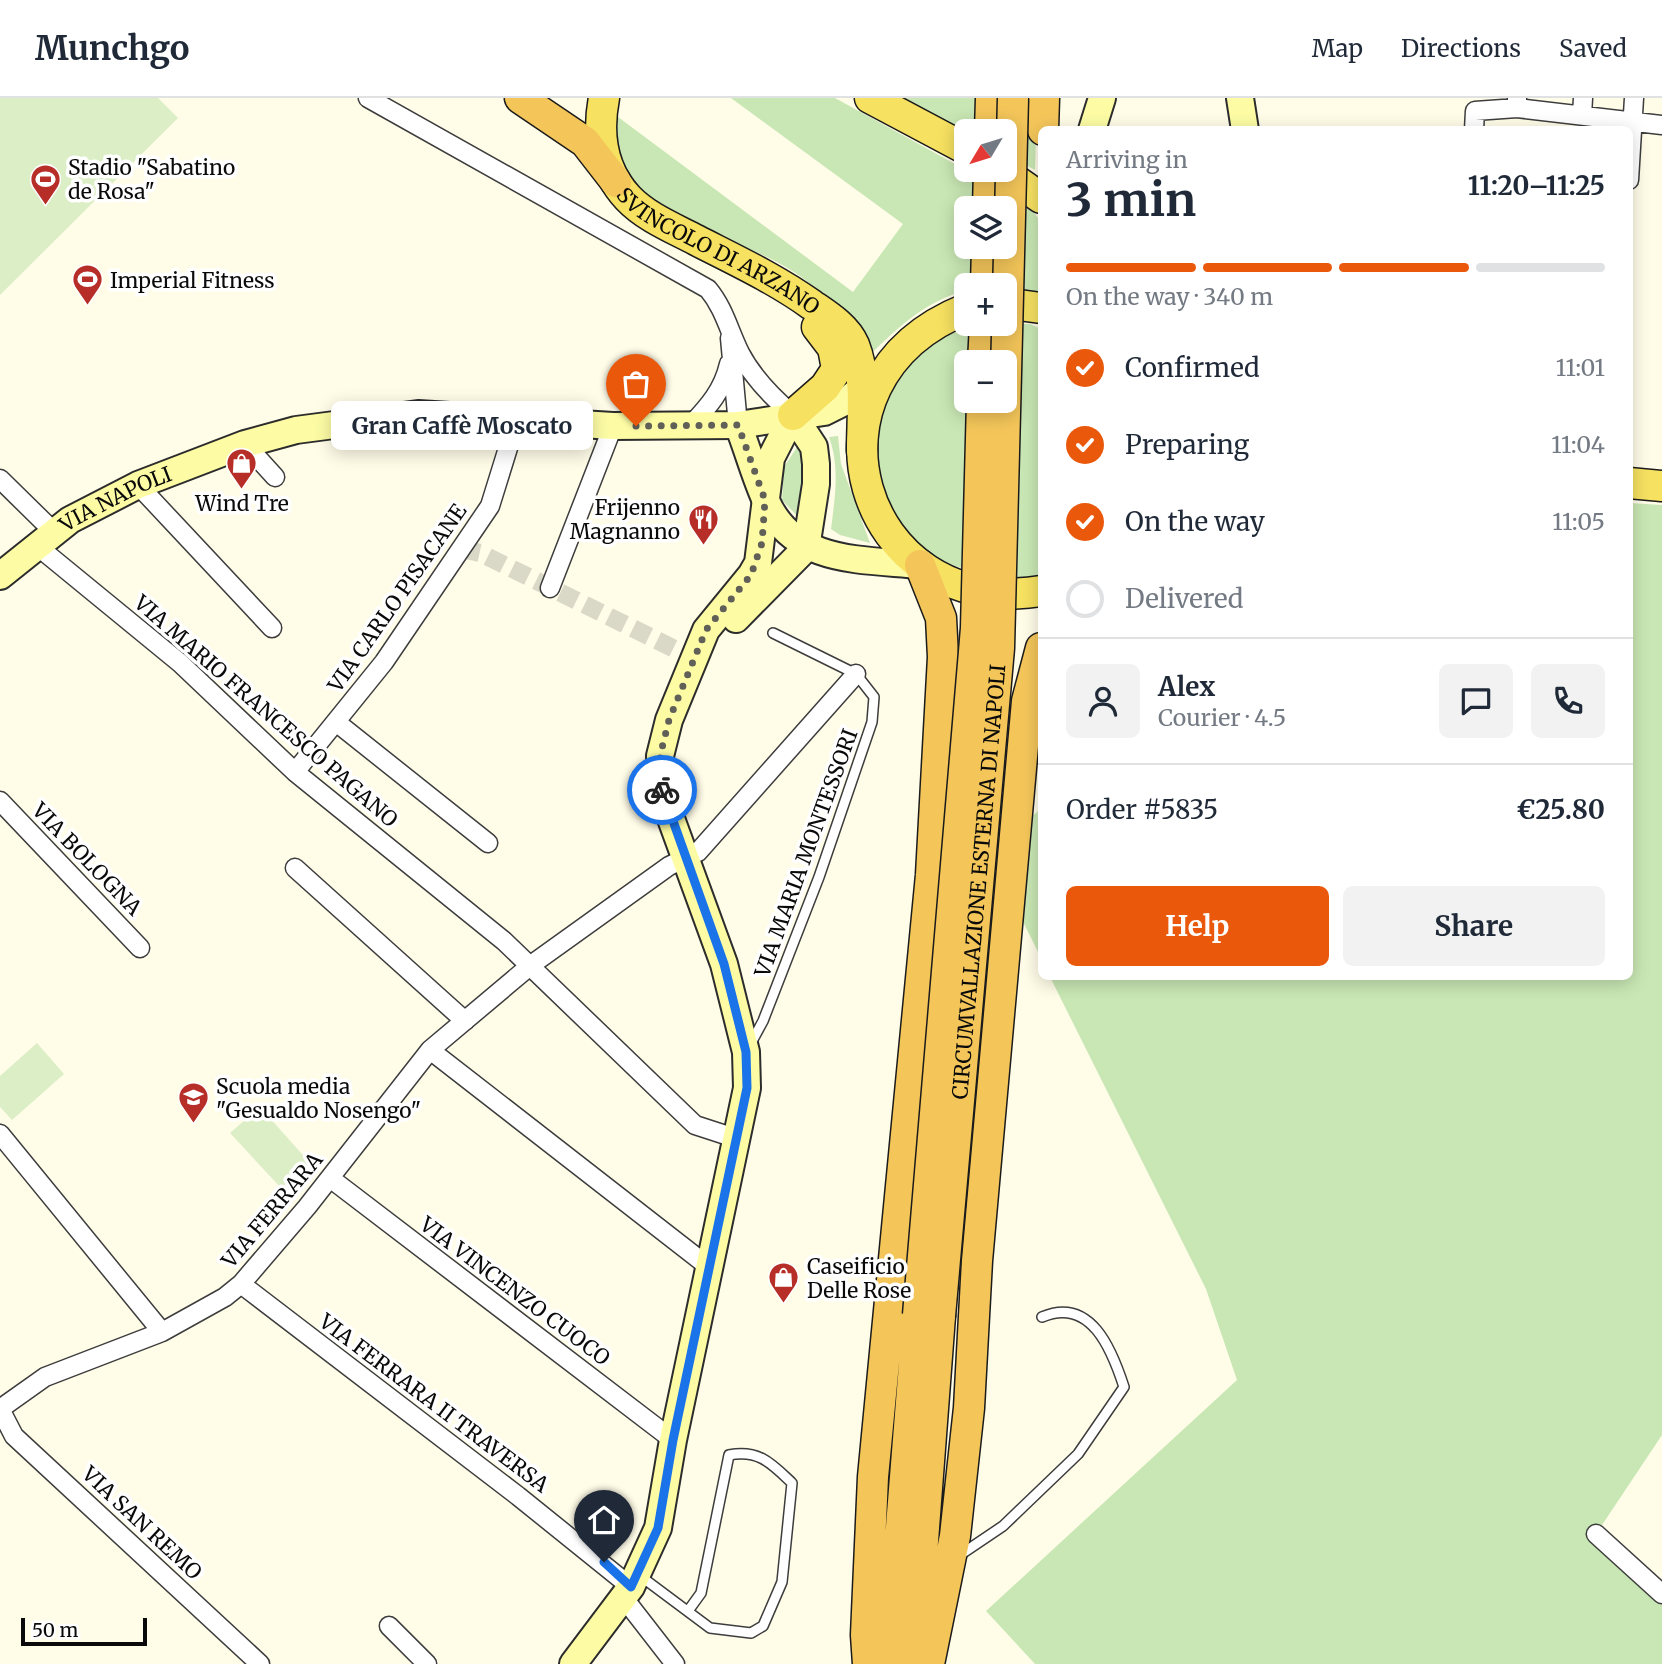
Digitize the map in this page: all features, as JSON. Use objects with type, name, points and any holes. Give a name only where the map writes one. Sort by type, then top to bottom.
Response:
[{"type":"highway","points":[[520,98],[585,142],[616,182]]},
{"type":"highway","points":[[990,119],[991,98]]},
{"type":"highway","name":"CIRCUMVALLAZIONE ESTERNA DI NAPOLI","points":[[890,1664],[999,648],[1013,98]]},
{"type":"highway","points":[[1043,126],[1044,98]]},
{"type":"highway","name":"CIRCUMVALLAZIONE ESTERNA DI NAPOLI","points":[[914,1664],[929,1316],[976,628],[982,413]]},
{"type":"highway","points":[[868,1664],[873,1477],[931,874],[943,657],[941,618],[920,565]]},
{"type":"highway","points":[[929,1664],[950,1562],[969,1408],[977,1261],[1027,701],[1038,659]]},
{"type":"main road","points":[[870,98],[954,143]]},
{"type":"main road","points":[[1094,126],[1102,98]]},
{"type":"main road","points":[[1240,98],[1244,126]]},
{"type":"main road","name":"SVINCOLO DI ARZANO","points":[[602,109],[604,156],[616,182],[629,199],[646,212],[789,288],[846,332],[872,380]]},
{"type":"main road","points":[[1017,181],[1038,196]]},
{"type":"main road","points":[[573,1664],[630,1586],[658,1528],[673,1440],[747,1088],[746,1052],[724,964],[662,794],[660,756],[669,720],[706,630],[758,563],[771,458],[793,415],[833,379],[836,358],[825,336],[761,273]]},
{"type":"main road","points":[[1017,304],[1038,307]]},
{"type":"main road","points":[[793,415],[824,412],[846,401],[872,380],[914,337],[954,314]]},
{"type":"main road","points":[[872,380],[862,451],[866,484],[878,515],[896,542],[920,565],[949,583],[982,593],[1016,596],[1038,592]]},
{"type":"main road","name":"VIA NAPOLI","points":[[0,576],[45,538],[138,485],[245,444],[296,430],[418,414],[613,426],[738,425],[793,415]]},
{"type":"main road","points":[[695,659],[718,640],[806,548],[816,484],[816,464],[814,447],[793,415]]},
{"type":"main road","points":[[738,425],[765,500],[785,531],[806,548],[857,558],[920,565]]},
{"type":"street","points":[[368,98],[708,289],[720,305],[730,331],[757,380],[793,415]]},
{"type":"street","points":[[1633,126],[1634,98]]},
{"type":"street","points":[[1474,126],[1475,111],[1517,103],[1583,107],[1633,123],[1662,125]]},
{"type":"street","points":[[730,331],[730,358],[738,425]]},
{"type":"street","points":[[691,425],[725,383],[730,358]]},
{"type":"street","name":"VIA CARLO PISACANE","points":[[295,772],[384,662],[490,506],[517,419]]},
{"type":"street","points":[[550,587],[613,426]]},
{"type":"street","points":[[245,444],[275,477]]},
{"type":"street","name":"VIA MARIO FRANCESCO PAGANO","points":[[0,479],[45,538],[295,772],[531,965],[695,1125],[738,1139]]},
{"type":"street","points":[[138,485],[272,628]]},
{"type":"street","name":"VIA FERRARA","points":[[0,1409],[45,1377],[162,1332],[225,1297],[241,1284],[330,1178],[430,1050],[531,965],[685,857],[698,852],[856,674]]},
{"type":"street","name":"VIA CARLO PISACANE","points":[[336,722],[488,843]]},
{"type":"street","name":"VIA BOLOGNA","points":[[0,801],[140,948]]},
{"type":"street","points":[[295,868],[465,1021]]},
{"type":"street","points":[[430,1050],[709,1266]]},
{"type":"street","points":[[0,1134],[162,1332]]},
{"type":"street","name":"VIA VINCENZO CUOCO","points":[[330,1178],[673,1440]]},
{"type":"street","name":"VIA FERRARA II TRAVERSA","points":[[241,1284],[551,1521],[630,1586],[675,1664]]},
{"type":"street","name":"VIA SAN REMO","points":[[0,1409],[14,1436],[260,1664]]},
{"type":"street","points":[[1596,1534],[1662,1594]]},
{"type":"street","points":[[389,1626],[427,1664]]},
{"type":"lane","points":[[773,634],[856,674]]},
{"type":"lane","name":"VIA MARIA MONTESSORI","points":[[746,1052],[762,1021],[819,877],[872,722],[874,697],[856,674]]},
{"type":"lane","points":[[950,1562],[1003,1525],[1077,1454],[1124,1387],[1112,1351],[1087,1318],[1073,1313],[1054,1312],[1042,1317]]},
{"type":"lane","points":[[630,1586],[688,1611],[710,1628],[751,1633],[763,1626],[782,1582],[792,1483],[765,1457],[740,1453],[729,1455],[701,1593],[688,1611]]},
{"type":"green space","name":"Stadio \"Sabatino de Rosa\"","points":[[0,98],[158,98],[178,118],[0,295]]},
{"type":"green space","points":[[731,98],[835,98],[954,163],[954,182],[992,182],[1012,196],[954,196],[954,259],[1017,259],[1017,200],[1032,210],[1038,218],[1038,294],[1017,289],[1017,273],[954,273],[954,294],[915,315],[873,352],[827,299],[794,272],[693,223],[643,192],[626,173],[616,151],[614,114],[853,292],[903,224]]},
{"type":"green space","points":[[899,98],[1037,98],[1035,170],[1017,160],[1017,119],[954,119],[954,128]]},
{"type":"green space","points":[[1017,324],[1030,324],[1038,328],[1038,576],[1008,582],[929,558],[898,527],[878,487],[874,443],[884,400],[908,363],[944,336],[954,333],[954,336],[1017,336]]},
{"type":"green space","points":[[838,436],[841,464],[870,543],[840,535],[831,529],[836,471],[829,437]]},
{"type":"green space","points":[[799,444],[805,449],[808,476],[800,519],[782,500],[784,467]]},
{"type":"green space","points":[[1633,503],[1662,505],[1662,1435],[1596,1534],[1662,1598],[1662,1664],[1035,1664],[986,1611],[1237,1380],[1206,1289],[1052,980],[1633,980]]},
{"type":"green space","points":[[1038,811],[1038,952],[988,851]]},
{"type":"green space","points":[[37,1043],[64,1074],[12,1120],[0,1107],[0,1076]]},
{"type":"green space","points":[[260,1107],[310,1163],[281,1188],[230,1133]]},
{"type":"tunnel","points":[[462,549],[480,553],[695,659]]},
{"type":"way so far","points":[[636,426],[738,425],[765,500],[758,563],[706,630],[669,720],[660,756],[662,790]]},
{"type":"place","name":"Stadio \"Sabatino de Rosa\"","points":[[45,206]]},
{"type":"place","name":"Imperial Fitness","points":[[87,307]]},
{"type":"place","name":"Gran Caffè Moscato","points":[[636,426]]},
{"type":"place","name":"Wind Tre","points":[[242,490]]},
{"type":"place","name":"Frijenno Magnanno","points":[[703,546]]},
{"type":"place","name":"Scuola media \"Gesualdo Nosengo\"","points":[[193,1125]]},
{"type":"place","name":"Caseificio Delle Rose","points":[[784,1305]]},
{"type":"route","points":[[604,1562],[631,1587],[658,1528],[673,1440],[747,1088],[746,1052],[724,964],[662,790]]}]
